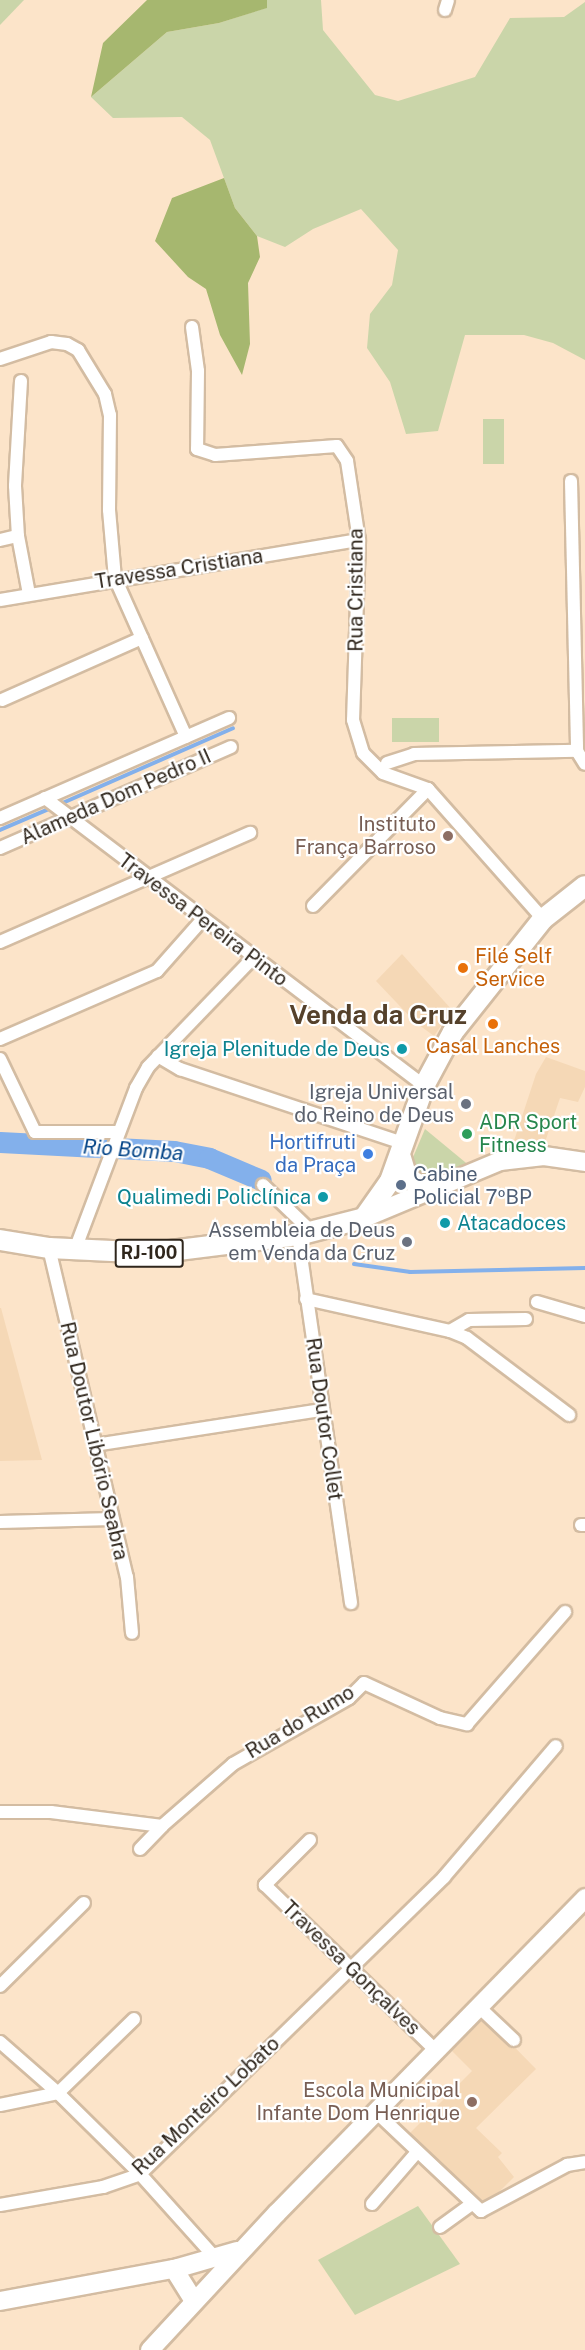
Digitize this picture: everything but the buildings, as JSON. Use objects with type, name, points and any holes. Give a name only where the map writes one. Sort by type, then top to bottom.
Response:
[{"type":"main road","points":[[364,1218],[387,1188],[403,1151],[424,1086],[453,1032],[543,919],[585,886]]},
{"type":"main road","points":[[403,1151],[407,1178],[430,1191]]},
{"type":"main road","name":"RJ-100","points":[[0,1240],[49,1248],[76,1247],[154,1252],[305,1233],[364,1218],[500,1161],[521,1156],[585,1162]]},
{"type":"main road","points":[[0,2301],[174,2269],[220,2263],[242,2250],[585,1898]]},
{"type":"main road","points":[[150,2350],[193,2300],[220,2263]]},
{"type":"main road","points":[[174,2269],[193,2300]]},
{"type":"street","name":"Rua Cristiana","points":[[192,327],[198,371],[197,449],[215,455],[337,446],[347,461],[359,540],[355,734],[363,753],[383,773],[428,789],[543,919]]},
{"type":"street","points":[[0,359],[51,342],[67,344],[78,350],[105,394],[110,415],[109,510],[115,578],[186,737]]},
{"type":"street","points":[[21,381],[15,486],[18,536],[29,594]]},
{"type":"street","points":[[571,482],[577,751],[585,764]]},
{"type":"street","points":[[0,540],[18,536]]},
{"type":"street","name":"Travessa Cristiana","points":[[0,600],[115,578],[359,540]]},
{"type":"street","points":[[0,713],[1,698],[142,638]]},
{"type":"street","name":"Alameda Dom Pedro II","points":[[0,818],[48,800],[229,718]]},
{"type":"street","name":"Alameda Dom Pedro II","points":[[0,848],[65,815],[231,747]]},
{"type":"street","points":[[387,763],[414,754],[577,751]]},
{"type":"street","points":[[313,906],[428,789]]},
{"type":"street","name":"Travessa Pereira Pinto","points":[[48,800],[424,1086]]},
{"type":"street","points":[[0,942],[250,833]]},
{"type":"street","points":[[0,1039],[157,971],[203,919]]},
{"type":"street","points":[[76,1247],[136,1088],[158,1056],[253,958]]},
{"type":"street","points":[[158,1056],[180,1069],[403,1151]]},
{"type":"street","points":[[0,1059],[35,1132],[114,1143]]},
{"type":"street","points":[[263,1185],[305,1233]]},
{"type":"street","name":"Rua Doutor Collet","points":[[305,1233],[306,1299],[351,1603]]},
{"type":"street","name":"Rua Doutor Libório Seabra","points":[[49,1248],[127,1577],[132,1633]]},
{"type":"street","points":[[306,1299],[450,1330],[467,1338],[569,1415]]},
{"type":"street","points":[[537,1302],[585,1316]]},
{"type":"street","points":[[450,1330],[469,1320],[526,1319]]},
{"type":"street","points":[[95,1445],[322,1410]]},
{"type":"street","points":[[0,1522],[112,1519]]},
{"type":"street","name":"Rua do Rumo","points":[[162,1826],[233,1764],[350,1698],[364,1683],[440,1718],[467,1724],[565,1612]]},
{"type":"street","name":"Rua Monteiro Lobato","points":[[0,2205],[103,2187],[140,2174],[444,1877],[556,1746]]},
{"type":"street","points":[[0,1812],[51,1812],[162,1826]]},
{"type":"street","points":[[140,1849],[162,1826]]},
{"type":"street","name":"Travessa Gonçalves","points":[[310,1840],[265,1886],[351,1966],[436,2051]]},
{"type":"street","points":[[0,1986],[84,1904]]},
{"type":"street","points":[[479,2007],[514,2040]]},
{"type":"street","points":[[0,2105],[58,2093],[134,2019]]},
{"type":"street","points":[[0,2042],[58,2093],[140,2174],[220,2263]]},
{"type":"street","points":[[377,2113],[472,2204],[485,2212],[567,2165],[585,2162]]},
{"type":"street","points":[[372,2204],[417,2152]]},
{"type":"street","points":[[440,2227],[472,2204]]},
{"type":"shaded area","points":[[402,954],[452,1010],[434,1036],[415,1022],[376,981]]},
{"type":"shaded area","points":[[546,1057],[585,1071],[585,1087],[578,1102],[560,1098],[543,1148],[512,1147],[536,1074]]},
{"type":"shaded area","points":[[1,1308],[42,1460],[0,1461]]},
{"type":"shaded area","name":"Escola Municipal Infante Dom Henrique","points":[[485,2017],[536,2069],[476,2128],[502,2153],[498,2157],[514,2177],[486,2205],[462,2184],[459,2186],[407,2136],[472,2071],[452,2051]]},
{"type":"green space","points":[[0,0],[24,0],[0,25]]},
{"type":"green space","points":[[147,0],[267,0],[267,8],[219,23],[167,32],[91,97],[103,43]]},
{"type":"green space","points":[[267,0],[321,0],[323,30],[375,95],[398,101],[475,77],[510,18],[564,17],[585,2],[585,360],[553,343],[524,335],[465,335],[438,431],[406,434],[390,382],[367,348],[370,314],[392,285],[398,250],[361,209],[313,229],[285,247],[257,236],[235,208],[210,140],[182,117],[113,118],[91,97],[167,32],[219,23],[266,8]]},
{"type":"green space","points":[[224,178],[235,208],[257,236],[260,257],[248,283],[250,344],[242,375],[220,335],[206,289],[188,277],[155,241],[172,198]]},
{"type":"green space","points":[[483,419],[504,419],[504,464],[483,464]]},
{"type":"green space","points":[[392,718],[439,718],[439,742],[392,742]]},
{"type":"green space","points":[[425,1129],[471,1167],[434,1183],[416,1179],[411,1162]]},
{"type":"green space","points":[[418,2206],[460,2264],[355,2315],[318,2260]]},
{"type":"waterway","points":[[58,805],[233,728]]},
{"type":"waterway","points":[[0,830],[51,808]]},
{"type":"waterway","name":"Rio Bomba","points":[[0,1142],[174,1151],[209,1158],[261,1180]]},
{"type":"waterway","name":"Rio Bomba","points":[[354,1264],[410,1272],[585,1268]]},
{"type":"place","name":"Instituto França Barroso","points":[[448,836]]},
{"type":"place","name":"Filé Self Service","points":[[463,968]]},
{"type":"place","name":"Casal Lanches","points":[[493,1024]]},
{"type":"place","name":"Igreja Plenitude de Deus","points":[[402,1049]]},
{"type":"place","name":"Igreja Universal do Reino de Deus","points":[[466,1104]]},
{"type":"place","name":"ADR Sport Fitness","points":[[467,1134]]},
{"type":"place","name":"Hortifruti da Praça","points":[[368,1154]]},
{"type":"place","name":"Cabine Policial 7ºBP","points":[[401,1185]]},
{"type":"place","name":"Qualimedi Policlínica","points":[[323,1197]]},
{"type":"place","name":"Atacadoces","points":[[445,1223]]},
{"type":"place","name":"Assembleia de Deus em Venda da Cruz","points":[[407,1242]]},
{"type":"place","name":"Escola Municipal Infante Dom Henrique","points":[[472,2102]]},
{"type":"district","name":"Venda da Cruz","points":[[378,1015]]}]
